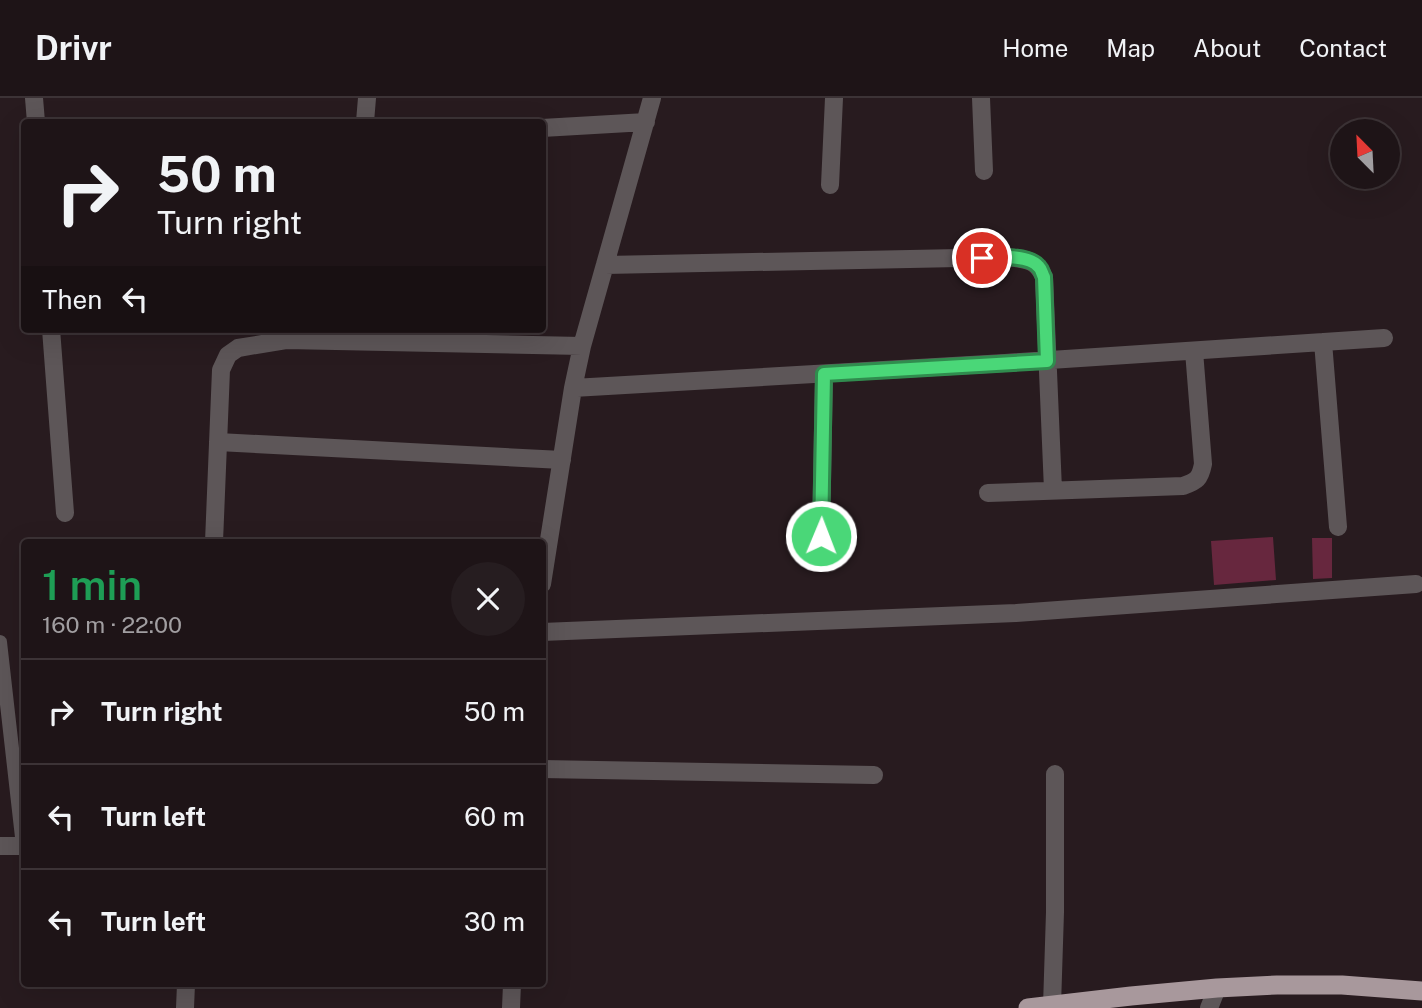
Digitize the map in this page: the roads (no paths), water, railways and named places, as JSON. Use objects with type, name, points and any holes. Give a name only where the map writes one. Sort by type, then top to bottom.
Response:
[{"type":"highway","points":[[1028,1008],[1130,996],[1277,985],[1342,985],[1422,991]]},
{"type":"street","points":[[34,98],[36,119]]},
{"type":"street","points":[[365,119],[367,98]]},
{"type":"street","points":[[546,559],[582,346],[652,98]]},
{"type":"street","points":[[831,185],[834,98]]},
{"type":"street","points":[[981,98],[984,171]]},
{"type":"street","points":[[546,128],[646,122]]},
{"type":"street","points":[[606,265],[1009,257],[1030,260],[1039,267],[1044,277],[1053,490]]},
{"type":"street","points":[[51,333],[65,513]]},
{"type":"street","points":[[573,388],[1047,361],[1384,338]]},
{"type":"street","points":[[214,539],[221,370],[228,355],[237,348],[286,340],[582,346]]},
{"type":"street","points":[[1323,342],[1338,527]]},
{"type":"street","points":[[988,494],[1183,485],[1195,481],[1203,464],[1194,351]]},
{"type":"street","points":[[821,536],[824,374]]},
{"type":"street","points":[[218,442],[562,460]]},
{"type":"street","points":[[546,632],[1016,613],[1416,584]]},
{"type":"street","points":[[546,769],[874,775]]},
{"type":"street","points":[[1041,1007],[1055,912],[1055,774]]},
{"type":"street","points":[[0,846],[21,846]]},
{"type":"street","points":[[185,1008],[186,987]]},
{"type":"street","points":[[510,1008],[512,987]]},
{"type":"street","points":[[1209,1008],[1217,988]]},
{"type":"lane","points":[[0,642],[21,820]]}]
